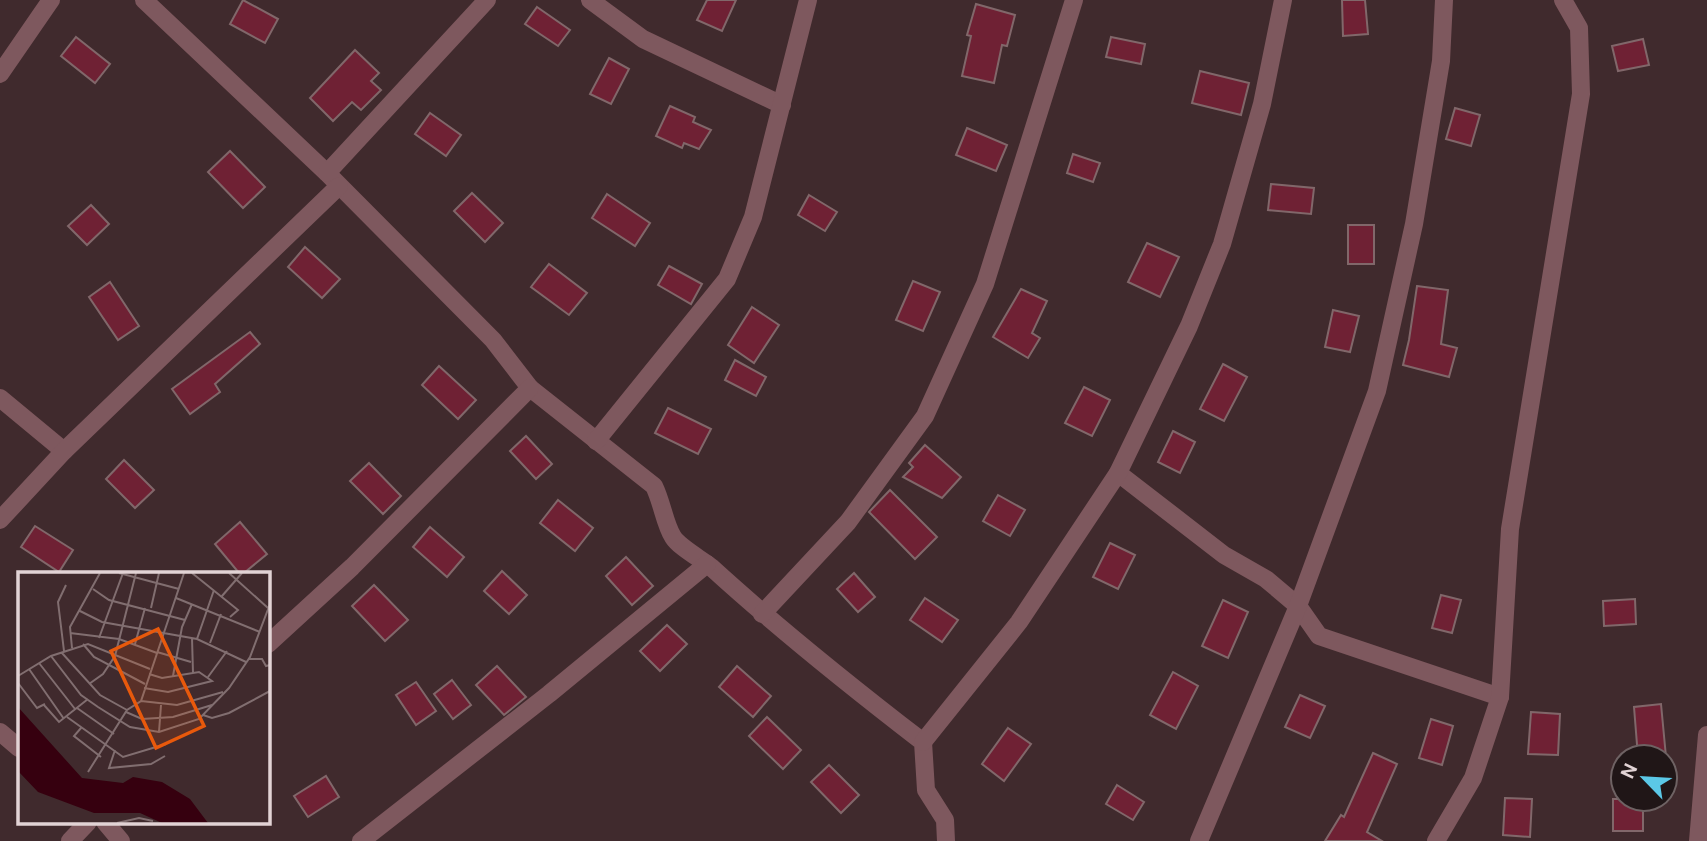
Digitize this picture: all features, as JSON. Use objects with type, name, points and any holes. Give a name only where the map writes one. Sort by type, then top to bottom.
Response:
[{"type":"street","points":[[0,74],[51,0]]},
{"type":"street","points":[[144,0],[333,179],[493,340],[530,388],[654,486],[662,501],[673,538],[707,564],[823,666],[923,741]]},
{"type":"street","points":[[0,520],[64,451],[333,179],[487,0]]},
{"type":"street","points":[[590,0],[643,39],[782,105]]},
{"type":"street","points":[[596,441],[727,279],[753,217],[808,0]]},
{"type":"street","points":[[762,614],[848,522],[925,416],[985,284],[1074,0]]},
{"type":"street","points":[[946,841],[945,820],[926,790],[923,741],[1019,622],[1118,473],[1189,326],[1222,244],[1262,104],[1283,0]]},
{"type":"street","points":[[1199,841],[1298,606],[1377,391],[1414,224],[1441,61],[1444,0]]},
{"type":"street","points":[[1436,841],[1473,778],[1500,697],[1510,529],[1581,94],[1579,28],[1563,0]]},
{"type":"street","points":[[270,642],[352,567],[530,388]]},
{"type":"street","points":[[0,398],[64,451]]},
{"type":"street","points":[[1118,473],[1224,555],[1266,579],[1298,606],[1319,636],[1500,697]]},
{"type":"street","points":[[361,841],[549,694],[707,564]]},
{"type":"street","points":[[0,732],[18,747]]},
{"type":"street","points":[[1698,841],[1707,735]]},
{"type":"street","points":[[70,841],[86,824]]},
{"type":"street","points":[[107,824],[121,841]]},
{"type":"building","points":[[243,0],[278,19],[265,43],[230,24]]},
{"type":"building","points":[[707,0],[736,0],[722,31],[697,20]]},
{"type":"building","points":[[1342,0],[1365,0],[1368,34],[1343,36]]},
{"type":"building","points":[[976,4],[1015,15],[1007,46],[1002,45],[994,83],[962,76],[971,36],[967,35]]},
{"type":"building","points":[[537,7],[570,30],[558,46],[525,24]]},
{"type":"building","points":[[76,37],[110,64],[95,83],[61,56]]},
{"type":"building","points":[[1111,37],[1145,44],[1141,64],[1106,57]]},
{"type":"building","points":[[1643,39],[1649,65],[1618,71],[1612,46]]},
{"type":"building","points":[[355,50],[379,73],[371,81],[381,90],[361,110],[352,102],[333,121],[310,98]]},
{"type":"building","points":[[609,58],[629,69],[611,104],[590,94]]},
{"type":"building","points":[[1200,71],[1249,83],[1241,115],[1192,103]]},
{"type":"building","points":[[670,106],[695,117],[693,122],[711,130],[699,149],[684,143],[682,148],[656,136]]},
{"type":"building","points":[[1455,108],[1480,115],[1471,146],[1446,139]]},
{"type":"building","points":[[430,113],[461,135],[446,156],[415,134]]},
{"type":"building","points":[[967,128],[1007,145],[996,171],[956,155]]},
{"type":"building","points":[[230,151],[265,187],[243,208],[208,172]]},
{"type":"building","points":[[1073,154],[1100,163],[1093,182],[1067,173]]},
{"type":"building","points":[[1271,184],[1314,188],[1311,214],[1268,210]]},
{"type":"building","points":[[472,193],[503,223],[485,242],[454,211]]},
{"type":"building","points":[[607,194],[650,223],[635,246],[592,218]]},
{"type":"building","points":[[809,195],[837,212],[825,231],[798,215]]},
{"type":"building","points":[[91,205],[109,224],[87,245],[68,226]]},
{"type":"building","points":[[1348,225],[1374,225],[1374,264],[1348,264]]},
{"type":"building","points":[[1147,243],[1179,257],[1160,297],[1128,282]]},
{"type":"building","points":[[305,247],[340,279],[322,298],[288,267]]},
{"type":"building","points":[[549,264],[587,293],[569,315],[531,287]]},
{"type":"building","points":[[669,266],[702,284],[691,304],[658,285]]},
{"type":"building","points":[[913,281],[940,292],[923,331],[896,320]]},
{"type":"building","points":[[110,282],[139,326],[118,340],[89,297]]},
{"type":"building","points":[[1417,286],[1448,290],[1441,344],[1457,348],[1449,377],[1403,365]]},
{"type":"building","points":[[1021,289],[1047,301],[1032,333],[1040,338],[1028,358],[993,337]]},
{"type":"building","points":[[752,307],[779,325],[754,363],[728,345]]},
{"type":"building","points":[[1333,310],[1359,316],[1350,352],[1325,347]]},
{"type":"building","points":[[250,332],[260,344],[215,384],[220,392],[190,414],[172,389]]},
{"type":"building","points":[[735,360],[766,377],[756,396],[725,380]]},
{"type":"building","points":[[1223,364],[1247,377],[1224,421],[1200,409]]},
{"type":"building","points":[[439,366],[476,400],[458,419],[422,385]]},
{"type":"building","points":[[1084,387],[1110,400],[1092,436],[1065,423]]},
{"type":"building","points":[[668,408],[711,429],[698,454],[655,433]]},
{"type":"building","points":[[1173,431],[1195,442],[1180,473],[1158,462]]},
{"type":"building","points":[[526,436],[552,464],[536,479],[510,451]]},
{"type":"building","points":[[925,445],[961,477],[942,498],[903,477],[913,467],[909,463]]},
{"type":"building","points":[[124,460],[154,490],[135,508],[106,479]]},
{"type":"building","points":[[369,463],[401,496],[383,514],[350,481]]},
{"type":"building","points":[[890,490],[937,537],[915,559],[869,512]]},
{"type":"building","points":[[998,495],[1025,510],[1010,536],[983,521]]},
{"type":"building","points":[[558,500],[593,528],[575,551],[540,523]]},
{"type":"building","points":[[240,522],[267,554],[245,572],[238,572],[215,544]]},
{"type":"building","points":[[35,526],[73,550],[59,572],[21,547]]},
{"type":"building","points":[[430,527],[464,557],[447,577],[413,547]]},
{"type":"building","points":[[1110,543],[1135,555],[1118,589],[1093,577]]},
{"type":"building","points":[[626,557],[653,586],[632,605],[606,576]]},
{"type":"building","points":[[502,571],[527,595],[509,614],[484,591]]},
{"type":"building","points":[[854,573],[875,597],[858,612],[837,589]]},
{"type":"building","points":[[374,585],[408,620],[385,641],[352,606]]},
{"type":"building","points":[[1441,595],[1461,600],[1452,633],[1432,628]]},
{"type":"building","points":[[925,598],[958,620],[942,642],[910,620]]},
{"type":"building","points":[[1635,599],[1636,624],[1604,626],[1603,601]]},
{"type":"building","points":[[1223,600],[1248,612],[1228,658],[1202,646]]},
{"type":"building","points":[[667,625],[687,644],[660,671],[640,651]]},
{"type":"building","points":[[497,666],[526,697],[504,715],[476,685]]},
{"type":"building","points":[[737,666],[771,696],[753,717],[719,687]]},
{"type":"building","points":[[1173,672],[1198,686],[1176,729],[1150,715]]},
{"type":"building","points":[[452,680],[471,705],[453,719],[434,694]]},
{"type":"building","points":[[416,682],[436,711],[416,725],[396,695]]},
{"type":"building","points":[[1300,695],[1325,706],[1310,738],[1285,727]]},
{"type":"building","points":[[1661,704],[1665,743],[1637,743],[1634,707]]},
{"type":"building","points":[[1531,712],[1560,714],[1558,755],[1528,754]]},
{"type":"building","points":[[767,717],[801,750],[783,769],[749,736]]},
{"type":"building","points":[[1431,719],[1453,726],[1442,765],[1419,758]]},
{"type":"building","points":[[1008,728],[1031,744],[1004,781],[982,764]]},
{"type":"building","points":[[1373,753],[1397,764],[1367,832],[1382,841],[1325,841],[1341,815],[1344,817]]},
{"type":"building","points":[[829,765],[859,795],[841,813],[811,782]]},
{"type":"building","points":[[326,776],[339,797],[308,817],[294,796]]},
{"type":"building","points":[[1117,785],[1144,802],[1133,820],[1106,804]]},
{"type":"building","points":[[1505,798],[1532,799],[1530,837],[1503,835]]},
{"type":"building","points":[[1613,813],[1643,813],[1643,831],[1613,831]]}]
